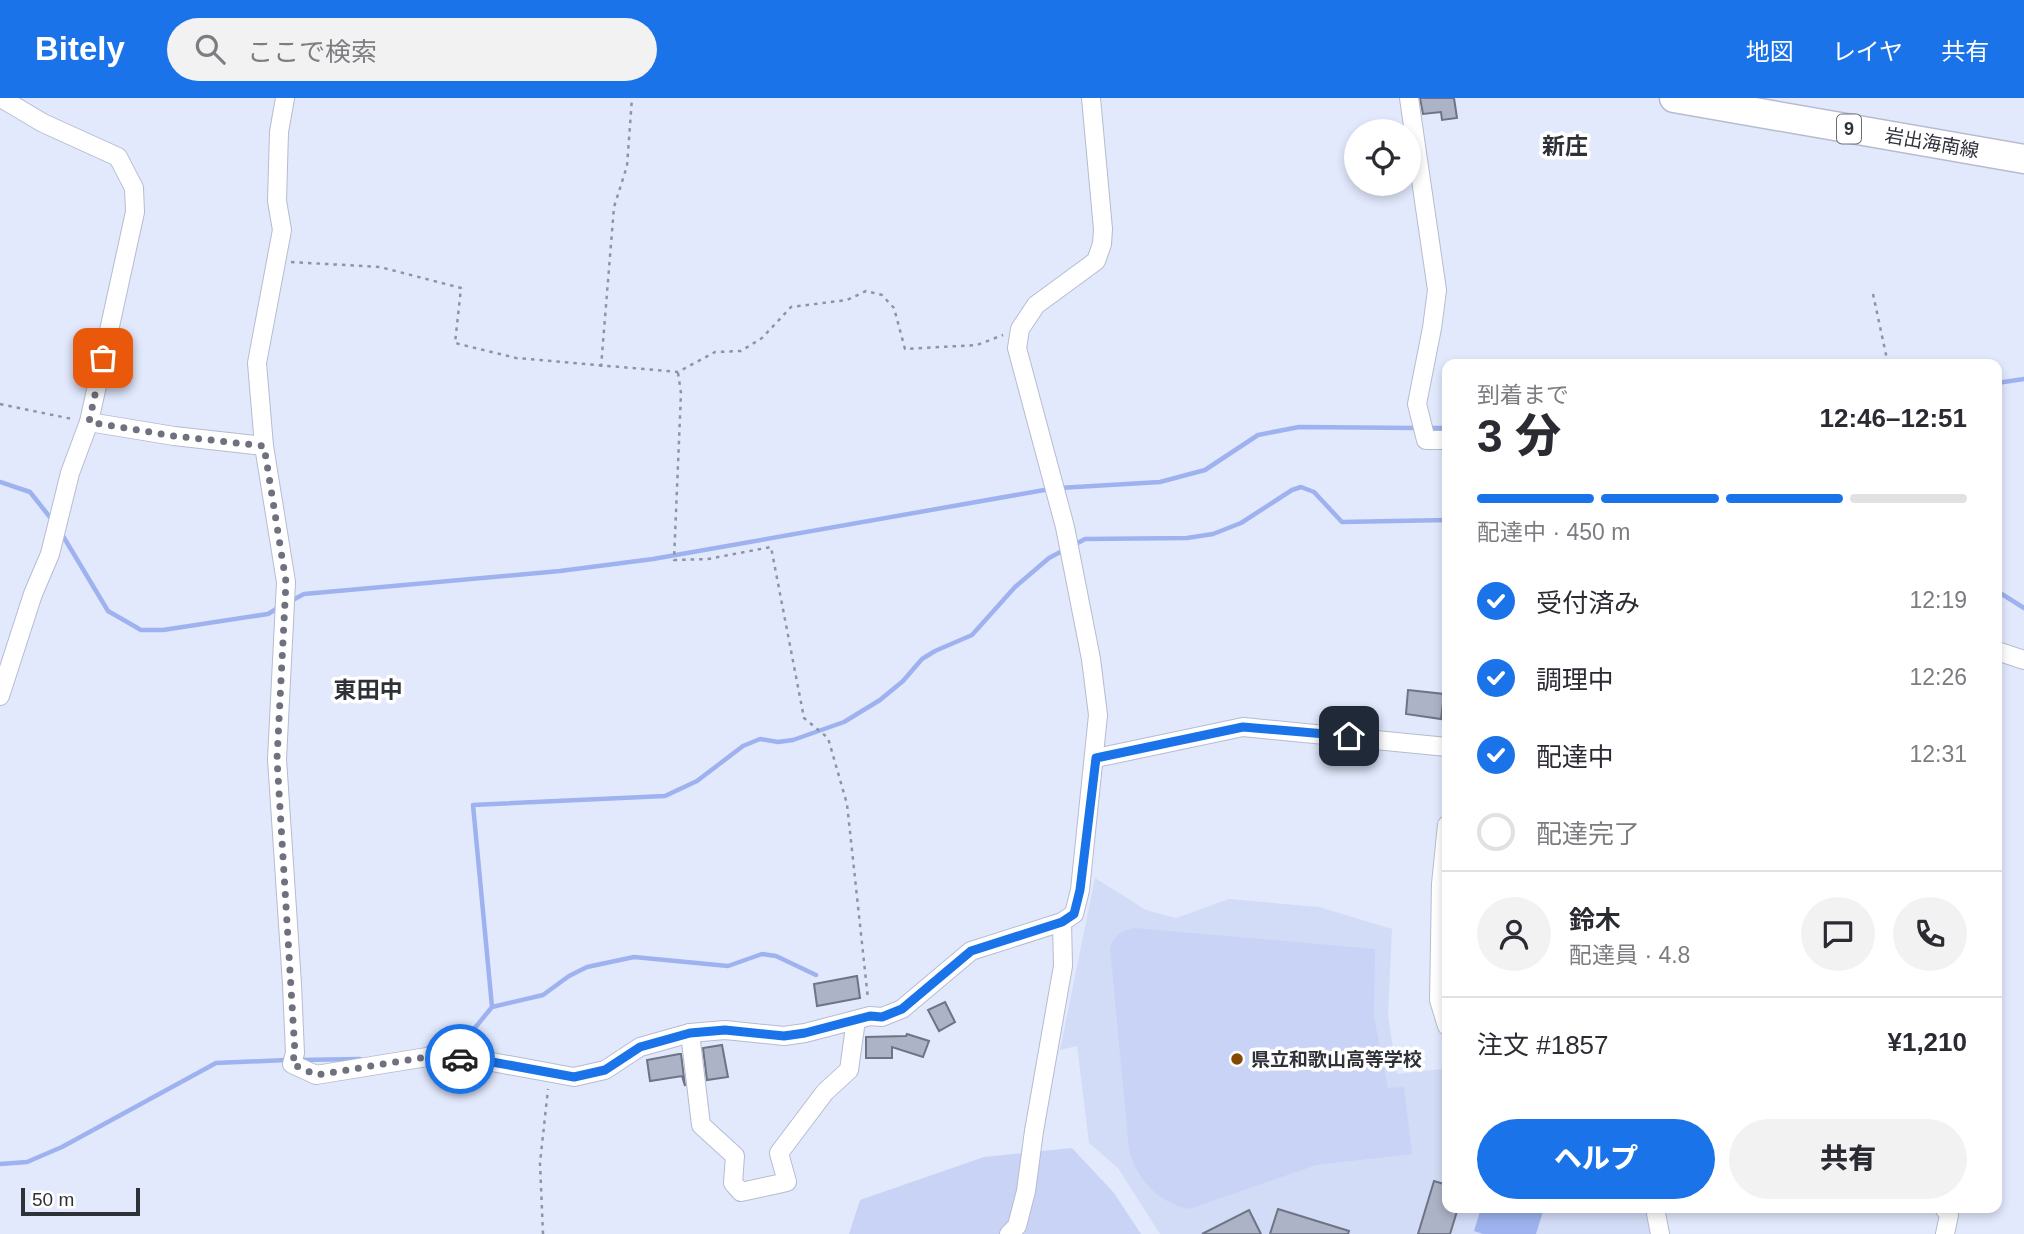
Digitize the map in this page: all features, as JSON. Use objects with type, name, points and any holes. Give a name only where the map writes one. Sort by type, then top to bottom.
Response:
[{"type":"main road","name":"岩出海南線","points":[[1674,98],[2024,159]]},
{"type":"street","points":[[0,696],[33,594],[50,554],[70,473],[89,422],[135,212],[134,188],[118,157],[43,123],[1,98]]},
{"type":"street","points":[[285,98],[279,132],[277,201],[282,230],[257,363],[264,446],[286,582],[277,759],[295,1053],[292,1064],[316,1075],[433,1056],[492,1062],[574,1077],[605,1070],[640,1047],[690,1033],[725,1030],[784,1036],[863,1018],[882,1017],[902,1009],[971,951],[1062,922],[1074,914],[1080,890],[1096,758],[1098,715],[1091,659],[1065,527],[1017,348],[1020,329],[1036,305],[1096,261],[1102,244],[1103,229],[1091,98]]},
{"type":"street","points":[[1409,98],[1437,290],[1417,404],[1426,440],[1442,440]]},
{"type":"street","points":[[89,422],[174,436],[264,446]]},
{"type":"street","points":[[2002,653],[2024,660]]},
{"type":"street","points":[[1096,758],[1243,727],[1442,747]]},
{"type":"street","points":[[1442,874],[1442,942]]},
{"type":"street","points":[[1009,1234],[1017,1226],[1026,1191],[1063,966],[1062,922]]},
{"type":"street","points":[[690,1033],[701,1125],[735,1156],[733,1183],[741,1192],[787,1182],[779,1153],[825,1092],[849,1070],[863,1018]]},
{"type":"street","points":[[1656,1213],[1660,1234]]},
{"type":"street","points":[[1945,1234],[1948,1213]]},
{"type":"path","points":[[601,367],[614,207],[627,166],[632,98]]},
{"type":"path","points":[[277,261],[380,267],[461,288],[455,343],[516,358],[601,367],[678,372],[715,352],[741,351],[762,338],[791,307],[847,300],[866,291],[882,295],[894,307],[905,349],[977,345],[1020,329]]},
{"type":"path","points":[[1872,294],[1887,359]]},
{"type":"path","points":[[678,372],[681,393],[674,561],[708,559],[771,547],[804,718],[828,738],[847,804],[863,1018]]},
{"type":"path","points":[[0,404],[89,422]]},
{"type":"path","points":[[543,1234],[540,1163],[550,1071]]},
{"type":"shaded area","name":"県立和歌山高等学校","points":[[1095,878],[1146,910],[1176,918],[1229,899],[1319,907],[1392,929],[1388,1015],[1397,1074],[1442,1069],[1442,1213],[1646,1213],[1650,1234],[1160,1234],[1118,1168],[1089,1143],[1077,1046],[1060,1050]]},
{"type":"shaded area","points":[[1135,928],[1375,949],[1374,1017],[1388,1088],[1404,1087],[1412,1154],[1316,1165],[1189,1209],[1158,1195],[1143,1180],[1129,1149],[1110,948],[1119,934]]},
{"type":"shaded area","points":[[1072,1148],[1114,1193],[1141,1234],[849,1234],[860,1200],[984,1157]]},
{"type":"water","points":[[1479,1213],[1542,1213],[1536,1234],[1483,1234],[1474,1231]]},
{"type":"building","points":[[1420,98],[1454,98],[1457,118],[1442,120],[1441,112],[1423,114]]},
{"type":"building","points":[[1408,690],[1442,694],[1441,719],[1406,714]]},
{"type":"building","points":[[857,976],[860,998],[817,1006],[814,984]]},
{"type":"building","points":[[945,1002],[955,1022],[939,1031],[928,1010]]},
{"type":"building","points":[[907,1034],[929,1041],[923,1057],[892,1047],[892,1058],[866,1058],[866,1037]]},
{"type":"building","points":[[722,1045],[728,1077],[707,1080],[703,1048]]},
{"type":"building","points":[[681,1054],[685,1086],[682,1076],[650,1081],[647,1060]]},
{"type":"building","points":[[1434,1181],[1442,1183],[1442,1213],[1456,1213],[1450,1234],[1418,1234]]},
{"type":"building","points":[[1278,1209],[1349,1231],[1348,1234],[1270,1234]]},
{"type":"building","points":[[1249,1210],[1261,1234],[1202,1234]]},
{"type":"waterway","points":[[2002,382],[2024,379]]},
{"type":"waterway","points":[[1059,488],[1160,482],[1205,470],[1258,435],[1299,427],[1418,428]]},
{"type":"waterway","points":[[1427,428],[1442,428]]},
{"type":"waterway","points":[[0,482],[30,492],[53,521]]},
{"type":"waterway","points":[[1074,545],[1085,539],[1187,538],[1213,534],[1241,523],[1301,487],[1314,492],[1342,522],[1442,520]]},
{"type":"waterway","points":[[289,602],[304,594],[560,571],[653,559],[1050,489]]},
{"type":"waterway","points":[[60,531],[108,611],[141,630],[163,630],[268,614],[281,606]]},
{"type":"waterway","points":[[492,1007],[473,805],[665,796],[697,781],[743,746],[760,739],[778,742],[793,740],[844,722],[880,700],[903,681],[922,659],[972,635],[1015,587],[1049,558],[1066,549]]},
{"type":"waterway","points":[[2002,594],[2024,608]]},
{"type":"waterway","points":[[428,1048],[465,1040],[492,1007],[543,995],[587,967],[634,957],[728,966],[762,954],[776,956],[816,975]]},
{"type":"waterway","points":[[299,1060],[360,1059]]},
{"type":"waterway","points":[[0,1164],[27,1162],[62,1147],[216,1063],[287,1060]]},
{"type":"way so far","points":[[103,358],[89,422],[174,436],[264,446],[286,582],[277,759],[295,1053],[292,1064],[316,1075],[433,1056],[460,1059]]},
{"type":"place","name":"県立和歌山高等学校","points":[[1237,1059]]},
{"type":"district","name":"新庄","points":[[1565,146]]},
{"type":"district","name":"東田中","points":[[368,690]]},
{"type":"route","points":[[460,1059],[550,1071],[574,1077],[605,1070],[640,1047],[690,1033],[725,1030],[784,1036],[870,1016],[882,1017],[902,1009],[971,951],[1062,922],[1074,914],[1080,890],[1096,758],[1243,727],[1349,736]]}]
